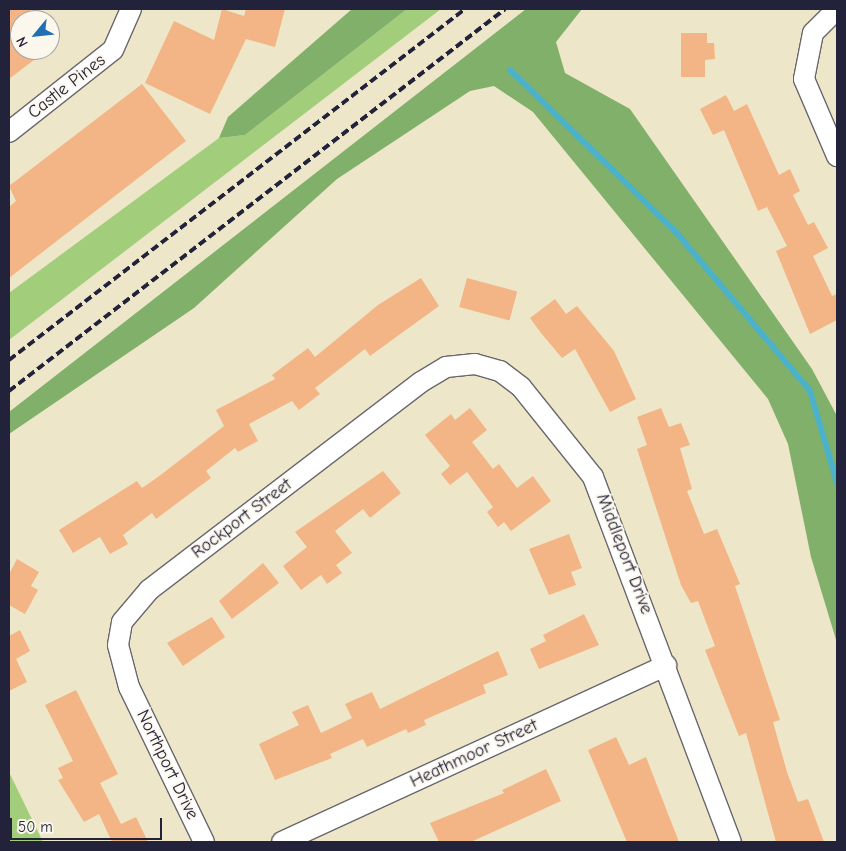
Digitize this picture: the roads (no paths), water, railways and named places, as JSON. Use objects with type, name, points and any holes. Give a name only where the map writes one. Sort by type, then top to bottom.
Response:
[{"type":"street","name":"Castle Pines","points":[[9,132],[113,50],[131,9]]},
{"type":"street","points":[[837,9],[813,32],[805,55],[804,79],[811,103],[837,156]]},
{"type":"street","name":"Middleport Drive","points":[[421,382],[446,367],[475,364],[500,371],[521,387],[594,477],[731,842]]},
{"type":"street","name":"Rockport Street","points":[[129,687],[118,644],[122,622],[135,604],[421,382]]},
{"type":"street","name":"Heathmoor Street","points":[[282,842],[666,666]]},
{"type":"street","name":"Northport Drive","points":[[129,687],[204,842]]},
{"type":"waterway","points":[[510,70],[675,231],[810,391],[837,483]]},
{"type":"railway","points":[[9,360],[465,9]]},
{"type":"railway","points":[[9,391],[505,9]]}]
